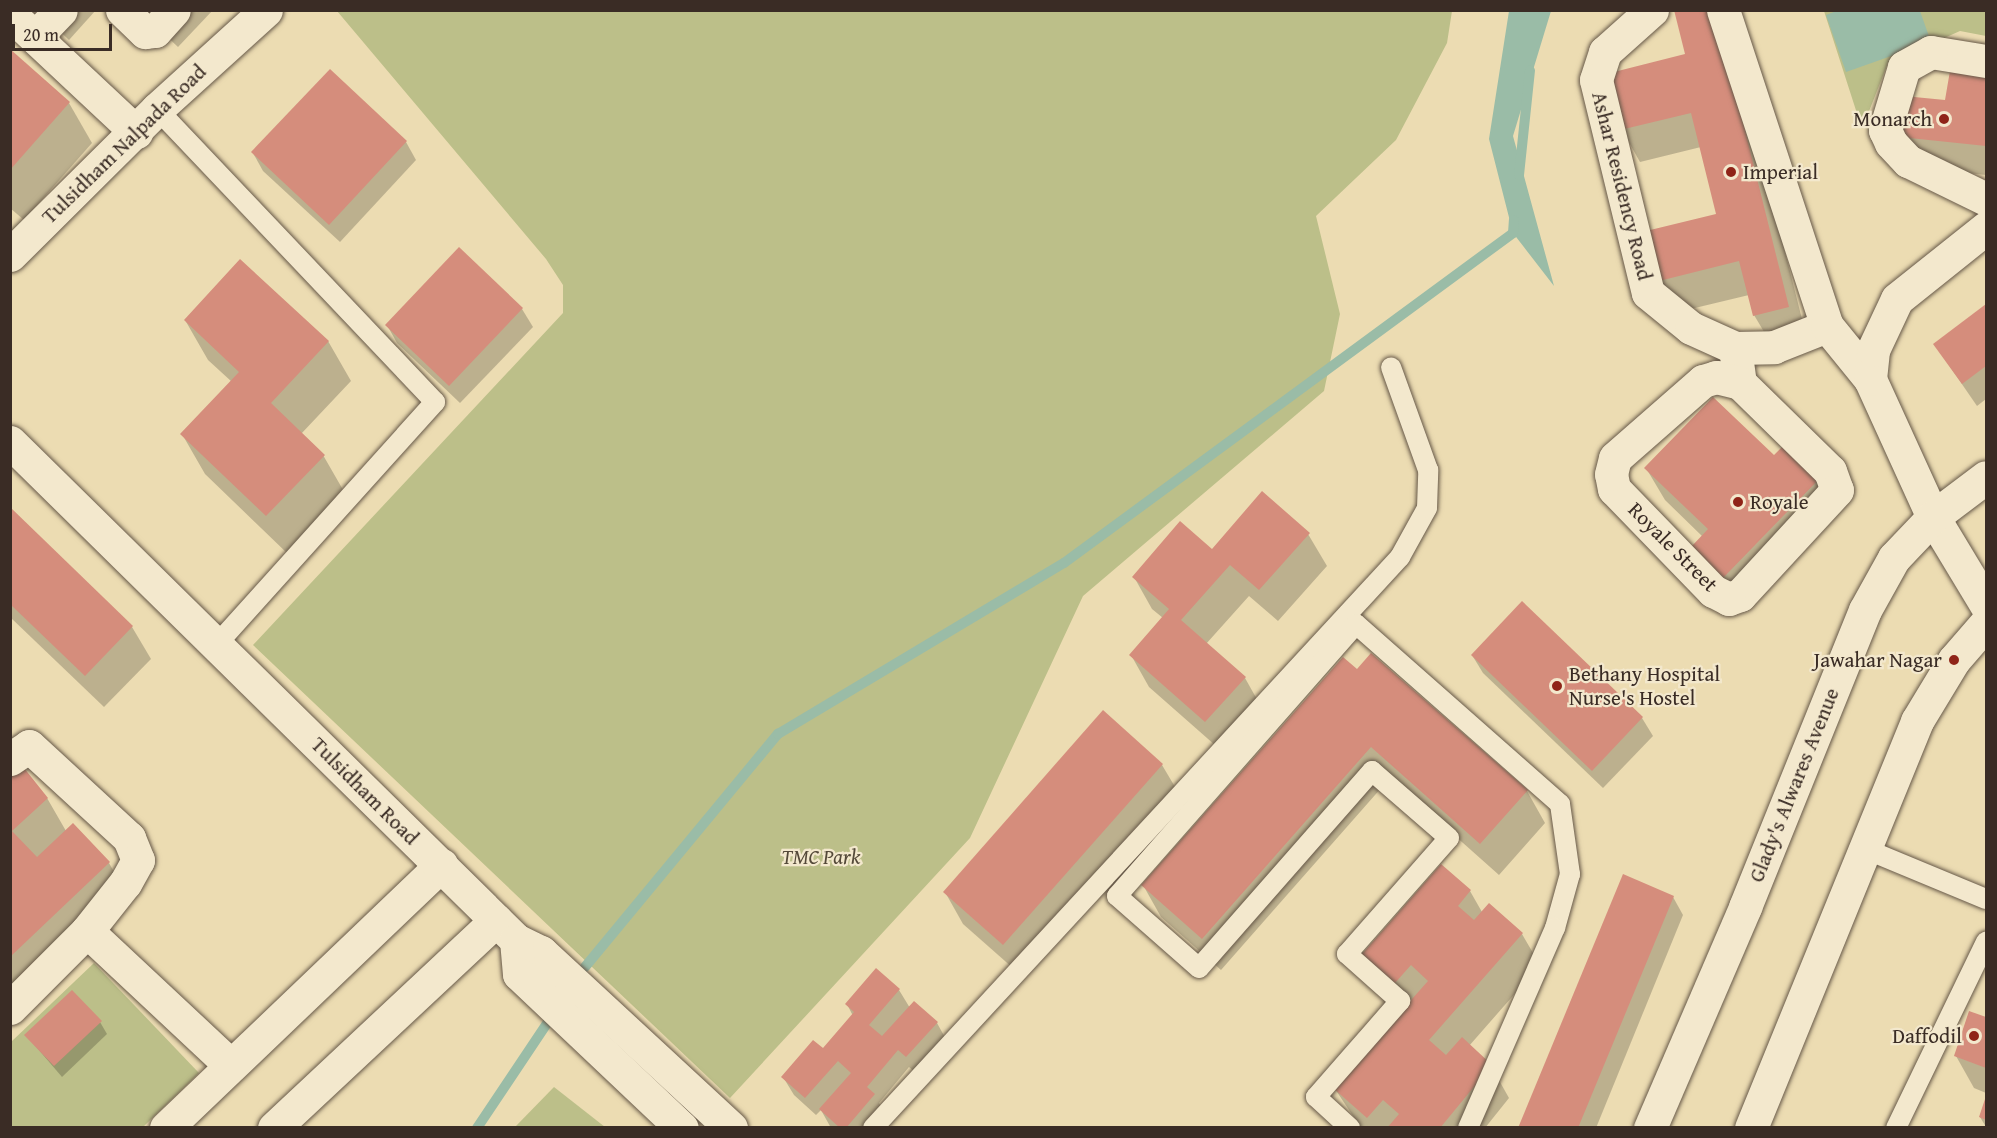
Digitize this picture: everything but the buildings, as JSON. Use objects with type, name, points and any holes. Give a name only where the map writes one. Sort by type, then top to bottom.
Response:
[{"type":"street","points":[[35,37],[62,10]]},
{"type":"street","points":[[122,10],[145,32],[154,31],[174,10]]},
{"type":"street","name":"Tulsidham Nalpada Road","points":[[10,255],[146,121],[266,10]]},
{"type":"street","name":"Ashar Residency Road","points":[[1652,10],[1605,52],[1596,80],[1648,293],[1665,310],[1691,328],[1735,348],[1774,347],[1827,327]]},
{"type":"street","points":[[1723,10],[1827,327],[1870,379],[1933,517],[1986,605]]},
{"type":"street","points":[[10,14],[35,37],[146,121]]},
{"type":"street","points":[[1986,61],[1931,52],[1904,67],[1885,130],[1891,143],[1908,161],[1986,199]]},
{"type":"street","points":[[1870,379],[1873,350],[1897,299],[1986,228]]},
{"type":"street","points":[[1735,348],[1740,383]]},
{"type":"street","name":"Royale Street","points":[[1716,377],[1740,383],[1830,471],[1837,490],[1740,595],[1729,599],[1713,591],[1614,489],[1611,474],[1615,458],[1703,381],[1716,377]]},
{"type":"street","name":"Tulsidham Road","points":[[10,442],[506,930],[542,952],[731,1128]]},
{"type":"street","name":"Glady's Alwares Avenue","points":[[1650,1128],[1745,907],[1865,610],[1894,558],[1933,517],[1986,477]]},
{"type":"street","points":[[1751,1128],[1863,848],[1917,721],[1954,660],[1986,623]]},
{"type":"street","points":[[10,759],[29,746],[129,838],[138,860],[125,883],[87,931],[10,1008]]},
{"type":"street","points":[[166,1128],[441,866]]},
{"type":"street","points":[[274,1128],[506,930],[519,974],[555,1011],[682,1128]]},
{"type":"street","points":[[87,931],[230,1065]]},
{"type":"lane","points":[[146,121],[435,402],[216,645]]},
{"type":"lane","points":[[873,1128],[1400,557],[1427,508],[1428,470],[1391,367]]},
{"type":"lane","points":[[1117,896],[1356,624],[1560,804],[1569,874],[1555,928],[1468,1128]]},
{"type":"lane","points":[[1100,881],[1199,968],[1372,771],[1449,838],[1347,954],[1400,1001],[1316,1097],[1350,1128]]},
{"type":"lane","points":[[1863,848],[1986,899]]},
{"type":"lane","points":[[1896,1128],[1986,942]]},
{"type":"green space","name":"TMC Park","points":[[337,11],[1452,11],[1447,43],[1396,140],[1316,216],[1340,314],[1324,391],[1083,596],[970,838],[730,1098],[253,645],[563,313],[563,285],[546,259]]},
{"type":"green space","points":[[1824,11],[1986,11],[1986,36],[1960,31],[1888,63],[1862,129]]},
{"type":"green space","points":[[94,963],[199,1073],[143,1127],[11,1128],[11,1042]]},
{"type":"green space","points":[[554,1087],[605,1127],[515,1127]]},
{"type":"shaded area","points":[[1839,10],[1920,11],[1931,42],[1846,72],[1826,15]]},
{"type":"shaded area","points":[[1509,11],[1551,11],[1513,136],[1554,286],[1513,233],[1489,139]]},
{"type":"waterway","points":[[1519,175],[1530,71]]},
{"type":"waterway","points":[[585,967],[778,734],[1064,563],[1513,233],[1514,220]]},
{"type":"waterway","points":[[477,1128],[554,1013]]},
{"type":"place","name":"Monarch","points":[[1944,119]]},
{"type":"place","name":"Imperial","points":[[1731,172]]},
{"type":"place","name":"Royale","points":[[1738,502]]},
{"type":"place","name":"Jawahar Nagar","points":[[1954,660]]},
{"type":"place","name":"Bethany Hospital Nurse's Hostel","points":[[1557,686]]},
{"type":"place","name":"Daffodil","points":[[1974,1036]]}]
